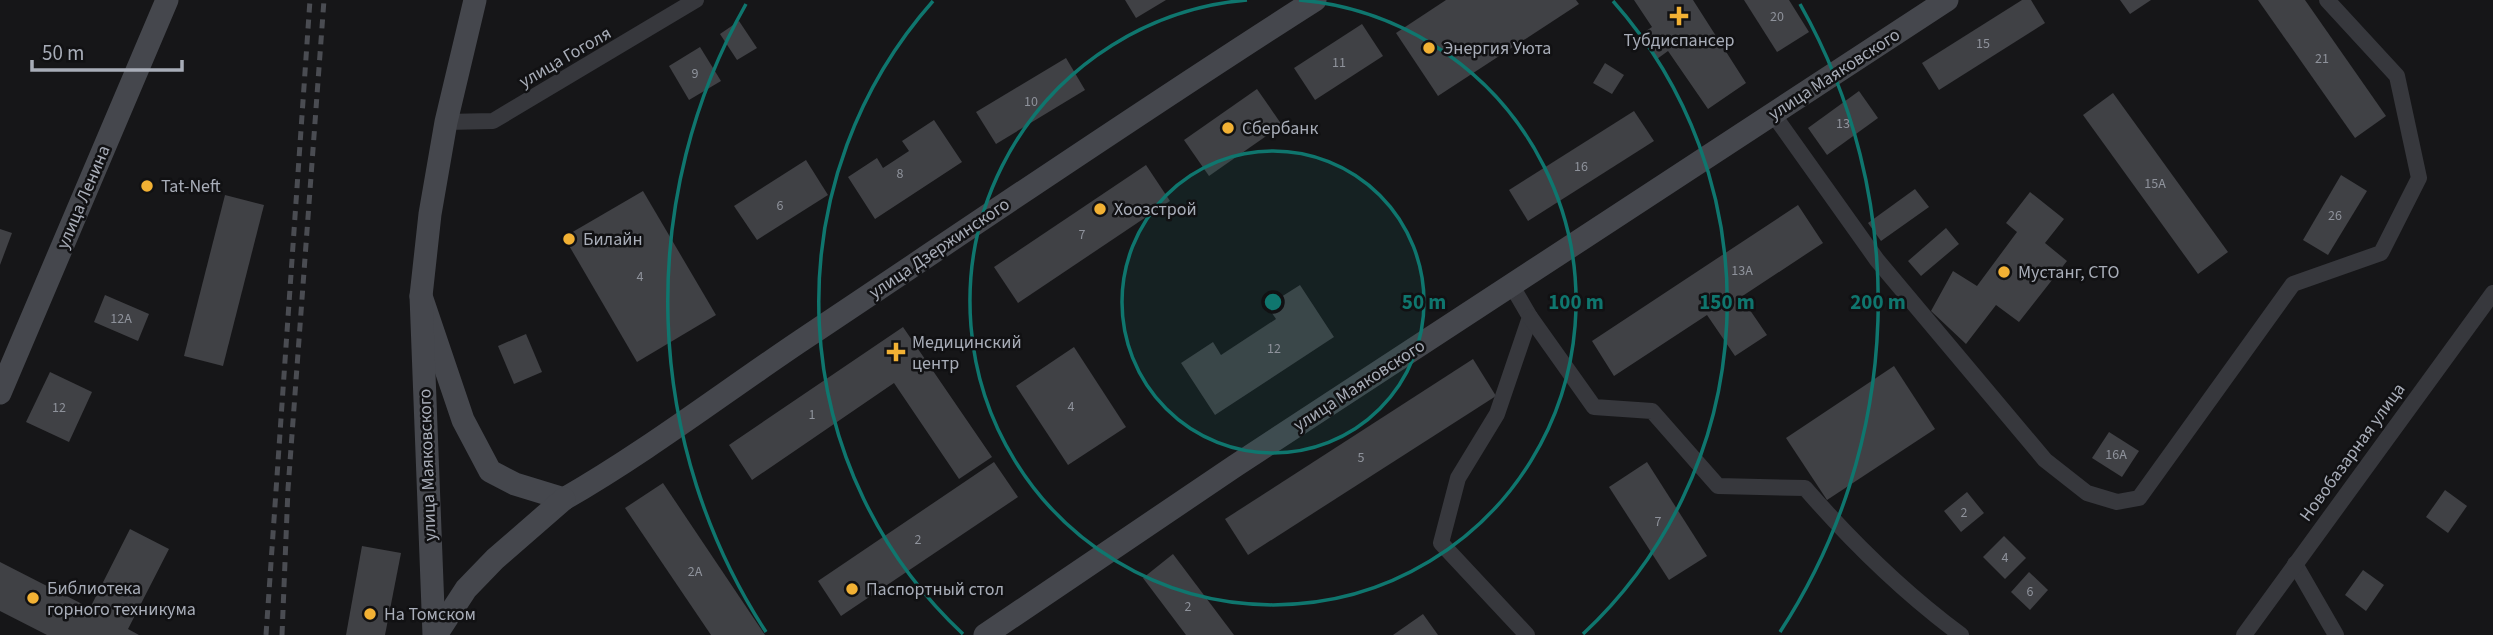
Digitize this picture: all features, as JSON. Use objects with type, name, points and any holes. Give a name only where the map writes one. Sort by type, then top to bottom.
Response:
[{"type":"main road","name":"улица Ленина","points":[[0,393],[167,0]]},
{"type":"main road","name":"улица Маяковского","points":[[435,635],[421,296],[430,214],[446,122],[475,0]]},
{"type":"main road","name":"улица Дзержинского","points":[[435,635],[473,582],[564,499],[610,473],[684,419],[1003,204],[1315,0]]},
{"type":"main road","name":"улица Маяковского","points":[[985,635],[1947,0]]},
{"type":"main road","points":[[421,296],[463,420],[490,471],[515,484],[564,499]]},
{"type":"street","name":"улица Гоголя","points":[[446,122],[493,121],[696,0]]},
{"type":"street","points":[[1773,114],[1877,260],[2045,460],[2087,493],[2118,502],[2139,498],[2293,284],[2381,253],[2419,178],[2398,76],[2327,0]]},
{"type":"street","points":[[1511,286],[1594,407],[1652,411],[1718,486],[1805,488],[1844,534],[1925,608],[1961,635]]},
{"type":"street","name":"Новобазарная улица","points":[[2244,635],[2493,293]]},
{"type":"street","points":[[1527,635],[1441,542],[1458,478],[1497,414],[1530,317]]},
{"type":"street","points":[[2295,564],[2336,635]]},
{"type":"building","points":[[1125,0],[1166,0],[1136,18]]},
{"type":"building","points":[[1446,0],[1576,0],[1579,4],[1438,96],[1396,33]]},
{"type":"building","points":[[1634,0],[1693,0],[1746,83],[1708,109],[1668,51],[1657,59],[1640,35],[1652,27]]},
{"type":"building","points":[[1744,0],[1789,0],[1809,32],[1777,52]]},
{"type":"building","points":[[2022,0],[2031,0],[2045,23],[1939,90],[1922,63]]},
{"type":"building","points":[[2120,0],[2151,0],[2130,14]]},
{"type":"building","points":[[2258,0],[2305,0],[2386,116],[2355,138]]},
{"type":"building","points":[[739,21],[757,48],[737,60],[720,34]]},
{"type":"building","points":[[1362,24],[1383,56],[1315,100],[1294,68]]},
{"type":"building","points":[[700,47],[721,81],[689,100],[669,66]]},
{"type":"building","points":[[1066,58],[1085,90],[996,144],[976,112]]},
{"type":"building","points":[[1605,63],[1624,75],[1612,94],[1593,83]]},
{"type":"building","points":[[1257,89],[1282,125],[1209,176],[1184,140]]},
{"type":"building","points":[[1859,91],[1878,118],[1827,155],[1808,128]]},
{"type":"building","points":[[2113,93],[2228,252],[2198,274],[2083,115]]},
{"type":"building","points":[[1634,111],[1654,141],[1528,221],[1509,190]]},
{"type":"building","points":[[934,120],[962,162],[875,219],[848,177],[877,158],[883,168],[909,151],[902,141]]},
{"type":"building","points":[[806,160],[828,195],[757,240],[734,206]]},
{"type":"building","points":[[1146,165],[1170,201],[1018,303],[994,267]]},
{"type":"building","points":[[2341,175],[2367,191],[2328,255],[2303,240]]},
{"type":"building","points":[[1915,189],[1929,207],[1881,241],[1868,223]]},
{"type":"building","points":[[643,191],[716,315],[637,362],[564,237]]},
{"type":"building","points":[[2030,192],[2064,219],[2045,243],[2067,261],[2019,322],[1996,305],[1966,344],[1931,311],[1953,271],[1977,286],[2017,232],[2006,223]]},
{"type":"building","points":[[225,195],[264,205],[223,366],[184,356]]},
{"type":"building","points":[[1798,205],[1823,243],[1741,297],[1767,335],[1735,356],[1707,315],[1614,376],[1592,341]]},
{"type":"building","points":[[1946,228],[1959,244],[1921,276],[1908,261]]},
{"type":"building","points":[[0,229],[12,233],[0,265]]},
{"type":"building","points":[[1300,285],[1334,337],[1215,415],[1181,363],[1213,342],[1221,355],[1276,319],[1267,306]]},
{"type":"building","points":[[105,295],[149,314],[138,341],[94,322]]},
{"type":"building","points":[[903,327],[992,457],[959,479],[894,383],[752,480],[729,445]]},
{"type":"building","points":[[526,334],[542,372],[514,384],[498,346]]},
{"type":"building","points":[[1074,347],[1126,427],[1068,465],[1016,386]]},
{"type":"building","points":[[1473,359],[1496,396],[1248,555],[1225,519]]},
{"type":"building","points":[[1894,366],[1935,429],[1827,500],[1786,438]]},
{"type":"building","points":[[50,372],[92,392],[69,442],[26,422]]},
{"type":"building","points":[[2109,432],[2139,451],[2122,477],[2092,458]]},
{"type":"building","points":[[994,462],[1018,497],[841,616],[818,581]]},
{"type":"building","points":[[1647,462],[1707,556],[1669,580],[1609,487]]},
{"type":"building","points":[[663,483],[765,635],[711,635],[625,508]]},
{"type":"building","points":[[2445,490],[2467,506],[2448,533],[2426,517]]},
{"type":"building","points":[[1967,492],[1984,513],[1961,532],[1944,511]]},
{"type":"building","points":[[130,529],[169,549],[128,629],[139,635],[47,635],[0,611],[0,562],[90,608]]},
{"type":"building","points":[[2004,536],[2026,558],[2005,579],[1983,557]]},
{"type":"building","points":[[362,546],[401,553],[385,635],[346,635]]},
{"type":"building","points":[[1173,554],[1234,635],[1186,635],[1143,578]]},
{"type":"building","points":[[2363,570],[2384,585],[2366,611],[2345,595]]},
{"type":"building","points":[[2029,572],[2048,590],[2030,610],[2011,592]]},
{"type":"building","points":[[1423,614],[1438,635],[1393,635]]},
{"type":"railway","points":[[266,635],[310,0]]},
{"type":"railway","points":[[282,635],[288,489],[324,0]]},
{"type":"place","name":"Тубдиспансер","points":[[1679,16]]},
{"type":"place","name":"Энергия Уюта","points":[[1429,48]]},
{"type":"place","name":"Сбербанк","points":[[1228,128]]},
{"type":"place","name":"Tat-Neft","points":[[147,186]]},
{"type":"place","name":"Хоозстрой","points":[[1100,209]]},
{"type":"place","name":"Билайн","points":[[569,239]]},
{"type":"place","name":"Мустанг, СТО","points":[[2004,272]]},
{"type":"place","name":"Медицинский центр","points":[[896,352]]},
{"type":"place","name":"Паспортный стол","points":[[852,589]]},
{"type":"place","name":"Библиотека горного техникума","points":[[33,598]]},
{"type":"place","name":"На Томском","points":[[370,614]]}]
